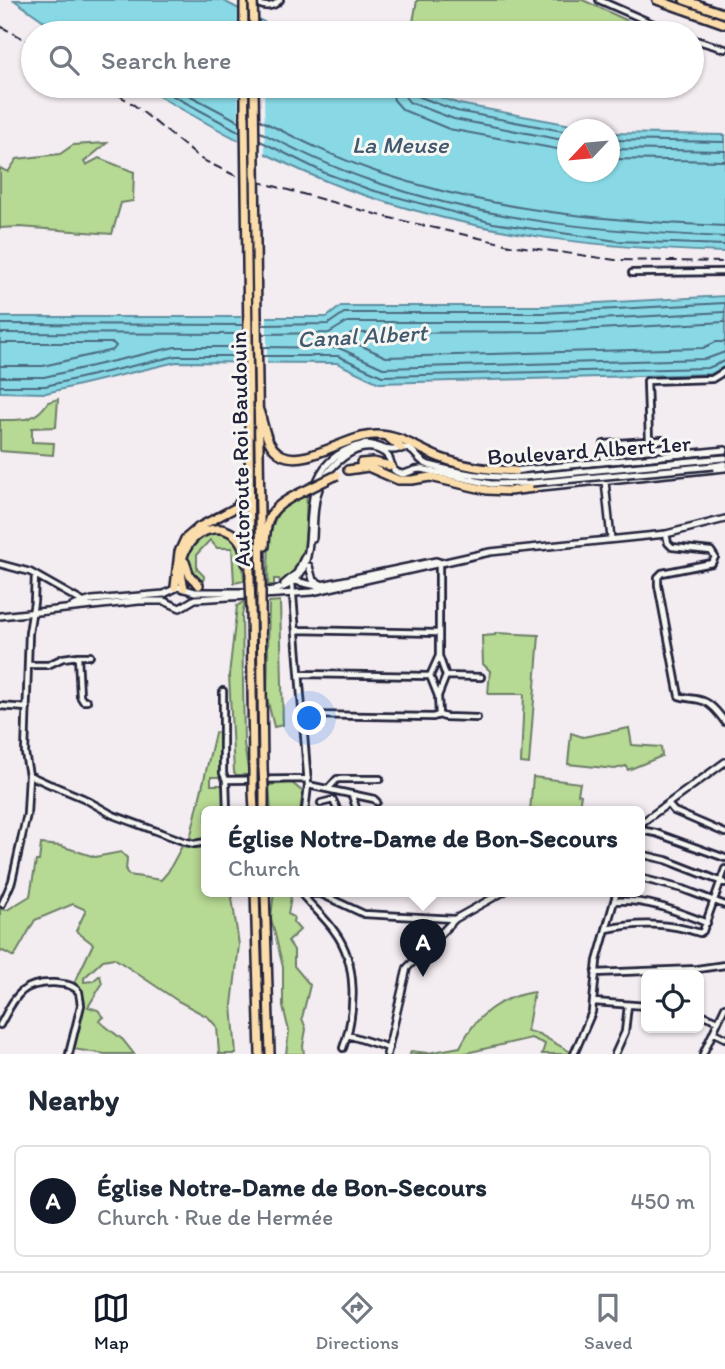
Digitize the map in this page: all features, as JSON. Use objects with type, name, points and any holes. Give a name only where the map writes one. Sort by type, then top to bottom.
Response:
[{"type":"highway","points":[[246,21],[249,0]]},
{"type":"highway","points":[[249,0],[252,21]]},
{"type":"highway","points":[[657,0],[725,24]]},
{"type":"highway","points":[[684,0],[725,14]]},
{"type":"highway","name":"Autoroute Roi Baudouin","points":[[245,98],[254,806]]},
{"type":"highway","name":"Autoroute Roi Baudouin","points":[[254,98],[264,806]]},
{"type":"highway","points":[[258,408],[268,442],[275,450],[288,457],[307,456],[363,436],[386,436],[400,439],[457,463],[515,471]]},
{"type":"highway","points":[[386,436],[398,449]]},
{"type":"highway","points":[[260,556],[265,552],[269,517],[278,505],[368,462],[391,463]]},
{"type":"highway","points":[[348,470],[368,467],[398,480],[430,477],[487,490],[518,491],[533,485]]},
{"type":"highway","points":[[179,589],[179,552],[185,539],[199,527],[237,507],[249,484]]},
{"type":"highway","points":[[179,589],[184,554],[189,542],[201,532],[211,529],[227,531],[237,539],[243,550],[250,581]]},
{"type":"highway","points":[[184,554],[188,572],[199,584]]},
{"type":"highway","points":[[255,897],[260,1054]]},
{"type":"highway","points":[[265,897],[270,1054]]},
{"type":"main road","name":"Boulevard Albert 1er","points":[[295,583],[306,564],[312,497],[316,484],[332,460],[363,444],[412,451],[416,458],[429,465],[473,475],[525,477],[714,462],[725,466]]},
{"type":"main road","name":"Boulevard Albert 1er","points":[[295,583],[309,566],[316,497],[328,471],[341,459],[361,449],[381,451],[395,472],[402,474],[409,474],[414,469],[428,470],[491,484],[533,485],[714,462],[725,458]]},
{"type":"main road","points":[[391,463],[398,449]]},
{"type":"main road","points":[[473,475],[725,450]]},
{"type":"main road","points":[[414,469],[416,458]]},
{"type":"main road","points":[[603,462],[611,539]]},
{"type":"main road","points":[[533,485],[605,481],[725,466]]},
{"type":"main road","points":[[67,608],[83,602],[179,589],[274,590],[295,583],[323,585],[490,552],[666,534],[725,519]]},
{"type":"main road","points":[[199,584],[209,589],[221,590],[272,588],[288,582],[303,562],[309,526]]},
{"type":"main road","points":[[0,616],[139,601],[169,603],[177,608],[199,598],[295,594],[437,565],[439,562]]},
{"type":"main road","points":[[309,566],[313,579],[323,585]]},
{"type":"main road","points":[[269,594],[295,583]]},
{"type":"main road","points":[[169,603],[179,589]]},
{"type":"main road","points":[[179,589],[189,596],[188,603]]},
{"type":"main road","points":[[645,820],[725,762]]},
{"type":"main road","points":[[388,1051],[407,968],[455,919],[494,897]]},
{"type":"street","points":[[249,0],[268,7],[280,0]]},
{"type":"street","points":[[599,0],[647,21]]},
{"type":"street","points":[[704,43],[725,49]]},
{"type":"street","points":[[632,273],[725,272]]},
{"type":"street","points":[[649,441],[647,381],[712,379],[725,372]]},
{"type":"street","points":[[603,462],[604,444],[662,440]]},
{"type":"street","points":[[666,534],[672,547],[711,551],[715,557],[712,563],[662,573],[658,578],[658,585],[679,696],[702,700],[719,713],[725,722]]},
{"type":"street","points":[[438,696],[446,676],[439,656],[439,562]]},
{"type":"street","points":[[0,564],[35,575],[83,602]]},
{"type":"street","points":[[2,904],[12,881],[25,827],[29,775],[25,753],[35,575]]},
{"type":"street","points":[[295,583],[308,782],[306,806]]},
{"type":"street","points":[[296,629],[438,633]]},
{"type":"street","points":[[78,656],[80,696],[83,701],[87,701]]},
{"type":"street","points":[[29,665],[48,665],[63,658],[90,656]]},
{"type":"street","points":[[439,656],[430,676],[438,696],[439,715]]},
{"type":"street","points":[[300,674],[430,676]]},
{"type":"street","points":[[446,676],[481,677]]},
{"type":"street","points":[[223,691],[223,773],[226,780],[227,806]]},
{"type":"street","points":[[0,706],[27,708]]},
{"type":"street","points":[[304,715],[439,715],[477,718]]},
{"type":"street","points":[[29,775],[83,797],[113,815],[183,841],[201,843]]},
{"type":"street","points":[[330,788],[337,779],[380,779]]},
{"type":"street","points":[[226,780],[308,782],[377,802]]},
{"type":"street","points":[[352,795],[355,806]]},
{"type":"street","points":[[321,803],[333,800],[336,806]]},
{"type":"street","points":[[668,804],[674,811],[725,833]]},
{"type":"street","points":[[645,831],[725,858]]},
{"type":"street","points":[[645,855],[666,860],[723,883]]},
{"type":"street","points":[[607,929],[645,923],[688,928],[700,933],[707,923],[713,902],[723,883],[725,869]]},
{"type":"street","points":[[645,879],[683,889],[725,905]]},
{"type":"street","points":[[304,897],[327,920],[346,951],[350,965],[352,998],[348,1035],[343,1048]]},
{"type":"street","points":[[327,897],[364,914],[455,919]]},
{"type":"street","points":[[574,1054],[592,1012],[596,973],[615,897]]},
{"type":"street","points":[[614,901],[633,900],[648,903],[707,923]]},
{"type":"street","points":[[688,928],[692,917]]},
{"type":"street","points":[[443,920],[448,926]]},
{"type":"street","points":[[596,973],[697,969],[725,965]]},
{"type":"street","points":[[0,1025],[23,989],[41,983],[69,984],[79,992],[80,1005],[69,1054]]},
{"type":"street","points":[[594,1002],[641,1006]]},
{"type":"street","points":[[615,1054],[625,1032],[628,1005]]},
{"type":"street","points":[[703,1054],[725,1007]]},
{"type":"street","points":[[704,1015],[718,1021]]},
{"type":"street","points":[[713,1032],[725,1038]]},
{"type":"street","points":[[348,1035],[388,1051]]},
{"type":"green space","points":[[417,0],[583,0],[628,21],[413,21]]},
{"type":"green space","points":[[107,143],[84,162],[86,165],[99,158],[134,172],[133,201],[121,203],[112,234],[0,228],[0,168],[8,172],[17,159],[60,154],[73,145]]},
{"type":"green space","points":[[58,399],[56,427],[32,428],[32,442],[54,443],[53,455],[0,451],[0,420],[27,419],[43,409],[48,402]]},
{"type":"green space","points":[[307,495],[304,546],[297,570],[290,578],[280,583],[279,579],[274,579],[274,585],[268,585],[269,545],[273,525],[287,504]]},
{"type":"green space","points":[[220,531],[233,539],[240,551],[244,581],[234,583],[232,548],[217,548],[210,540],[197,554],[197,569],[204,576],[203,583],[189,570],[187,562],[193,546],[209,534]]},
{"type":"green space","points":[[245,601],[242,616],[244,744],[249,775],[236,775],[229,675],[237,606]]},
{"type":"green space","points":[[280,601],[283,725],[274,727],[267,698],[269,602]]},
{"type":"green space","points":[[495,633],[539,635],[529,764],[521,763],[524,694],[488,694],[490,671],[483,664],[482,636]]},
{"type":"green space","points":[[629,728],[632,745],[661,747],[662,756],[628,770],[626,766],[615,769],[568,764],[571,733],[583,737]]},
{"type":"green space","points":[[221,732],[221,777],[211,777],[211,785],[221,785],[224,788],[223,806],[201,806],[201,839],[190,839],[215,733]]},
{"type":"green space","points":[[533,777],[580,783],[579,806],[530,806]]},
{"type":"green space","points":[[292,783],[303,792],[301,806],[271,806],[269,785]]},
{"type":"green space","points":[[41,844],[61,846],[95,857],[121,852],[127,858],[126,871],[129,875],[161,880],[182,846],[201,848],[201,897],[232,897],[239,945],[232,1005],[236,1054],[219,1054],[217,1027],[208,1017],[178,1001],[114,958],[103,960],[84,978],[84,982],[93,981],[100,975],[102,984],[88,1007],[98,1010],[104,1017],[99,1021],[123,1040],[134,1054],[105,1054],[73,1049],[82,1006],[82,998],[75,982],[93,944],[76,931],[86,910],[73,904],[35,920],[14,957],[0,952],[0,909],[7,910],[30,896],[36,861],[39,861]]},
{"type":"green space","points":[[273,897],[291,897],[288,914],[294,917],[293,922],[300,930],[288,941],[294,950],[294,966],[310,985],[302,1018],[306,1029],[304,1054],[286,1054],[289,1031],[283,1007],[283,967],[271,918]]},
{"type":"green space","points":[[534,992],[527,1031],[539,1034],[574,1054],[542,1054],[545,1044],[531,1038],[462,1054],[410,1054],[411,1051],[428,1053],[460,1047],[473,1026],[490,1010],[510,998]]},
{"type":"water","points":[[14,0],[222,0],[262,21],[44,21]]},
{"type":"water","name":"La Meuse","points":[[163,98],[443,98],[459,104],[557,122],[557,182],[620,182],[620,133],[725,135],[725,252],[590,243],[502,230],[370,197],[282,162]]},
{"type":"water","name":"Canal Albert","points":[[725,296],[725,367],[711,374],[379,383],[337,363],[176,362],[46,393],[0,392],[0,317],[327,317],[341,306],[542,306]]},
{"type":"pier","points":[[238,98],[264,98],[265,155],[239,143]]},
{"type":"pier","points":[[267,314],[267,366],[242,366],[241,315]]},
{"type":"railway","points":[[0,26],[21,37]]},
{"type":"railway","points":[[123,98],[201,159],[234,175],[386,217],[510,245],[615,260],[725,262]]},
{"type":"place","name":"Église Notre-Dame de Bon-Secours","points":[[423,977]]}]
